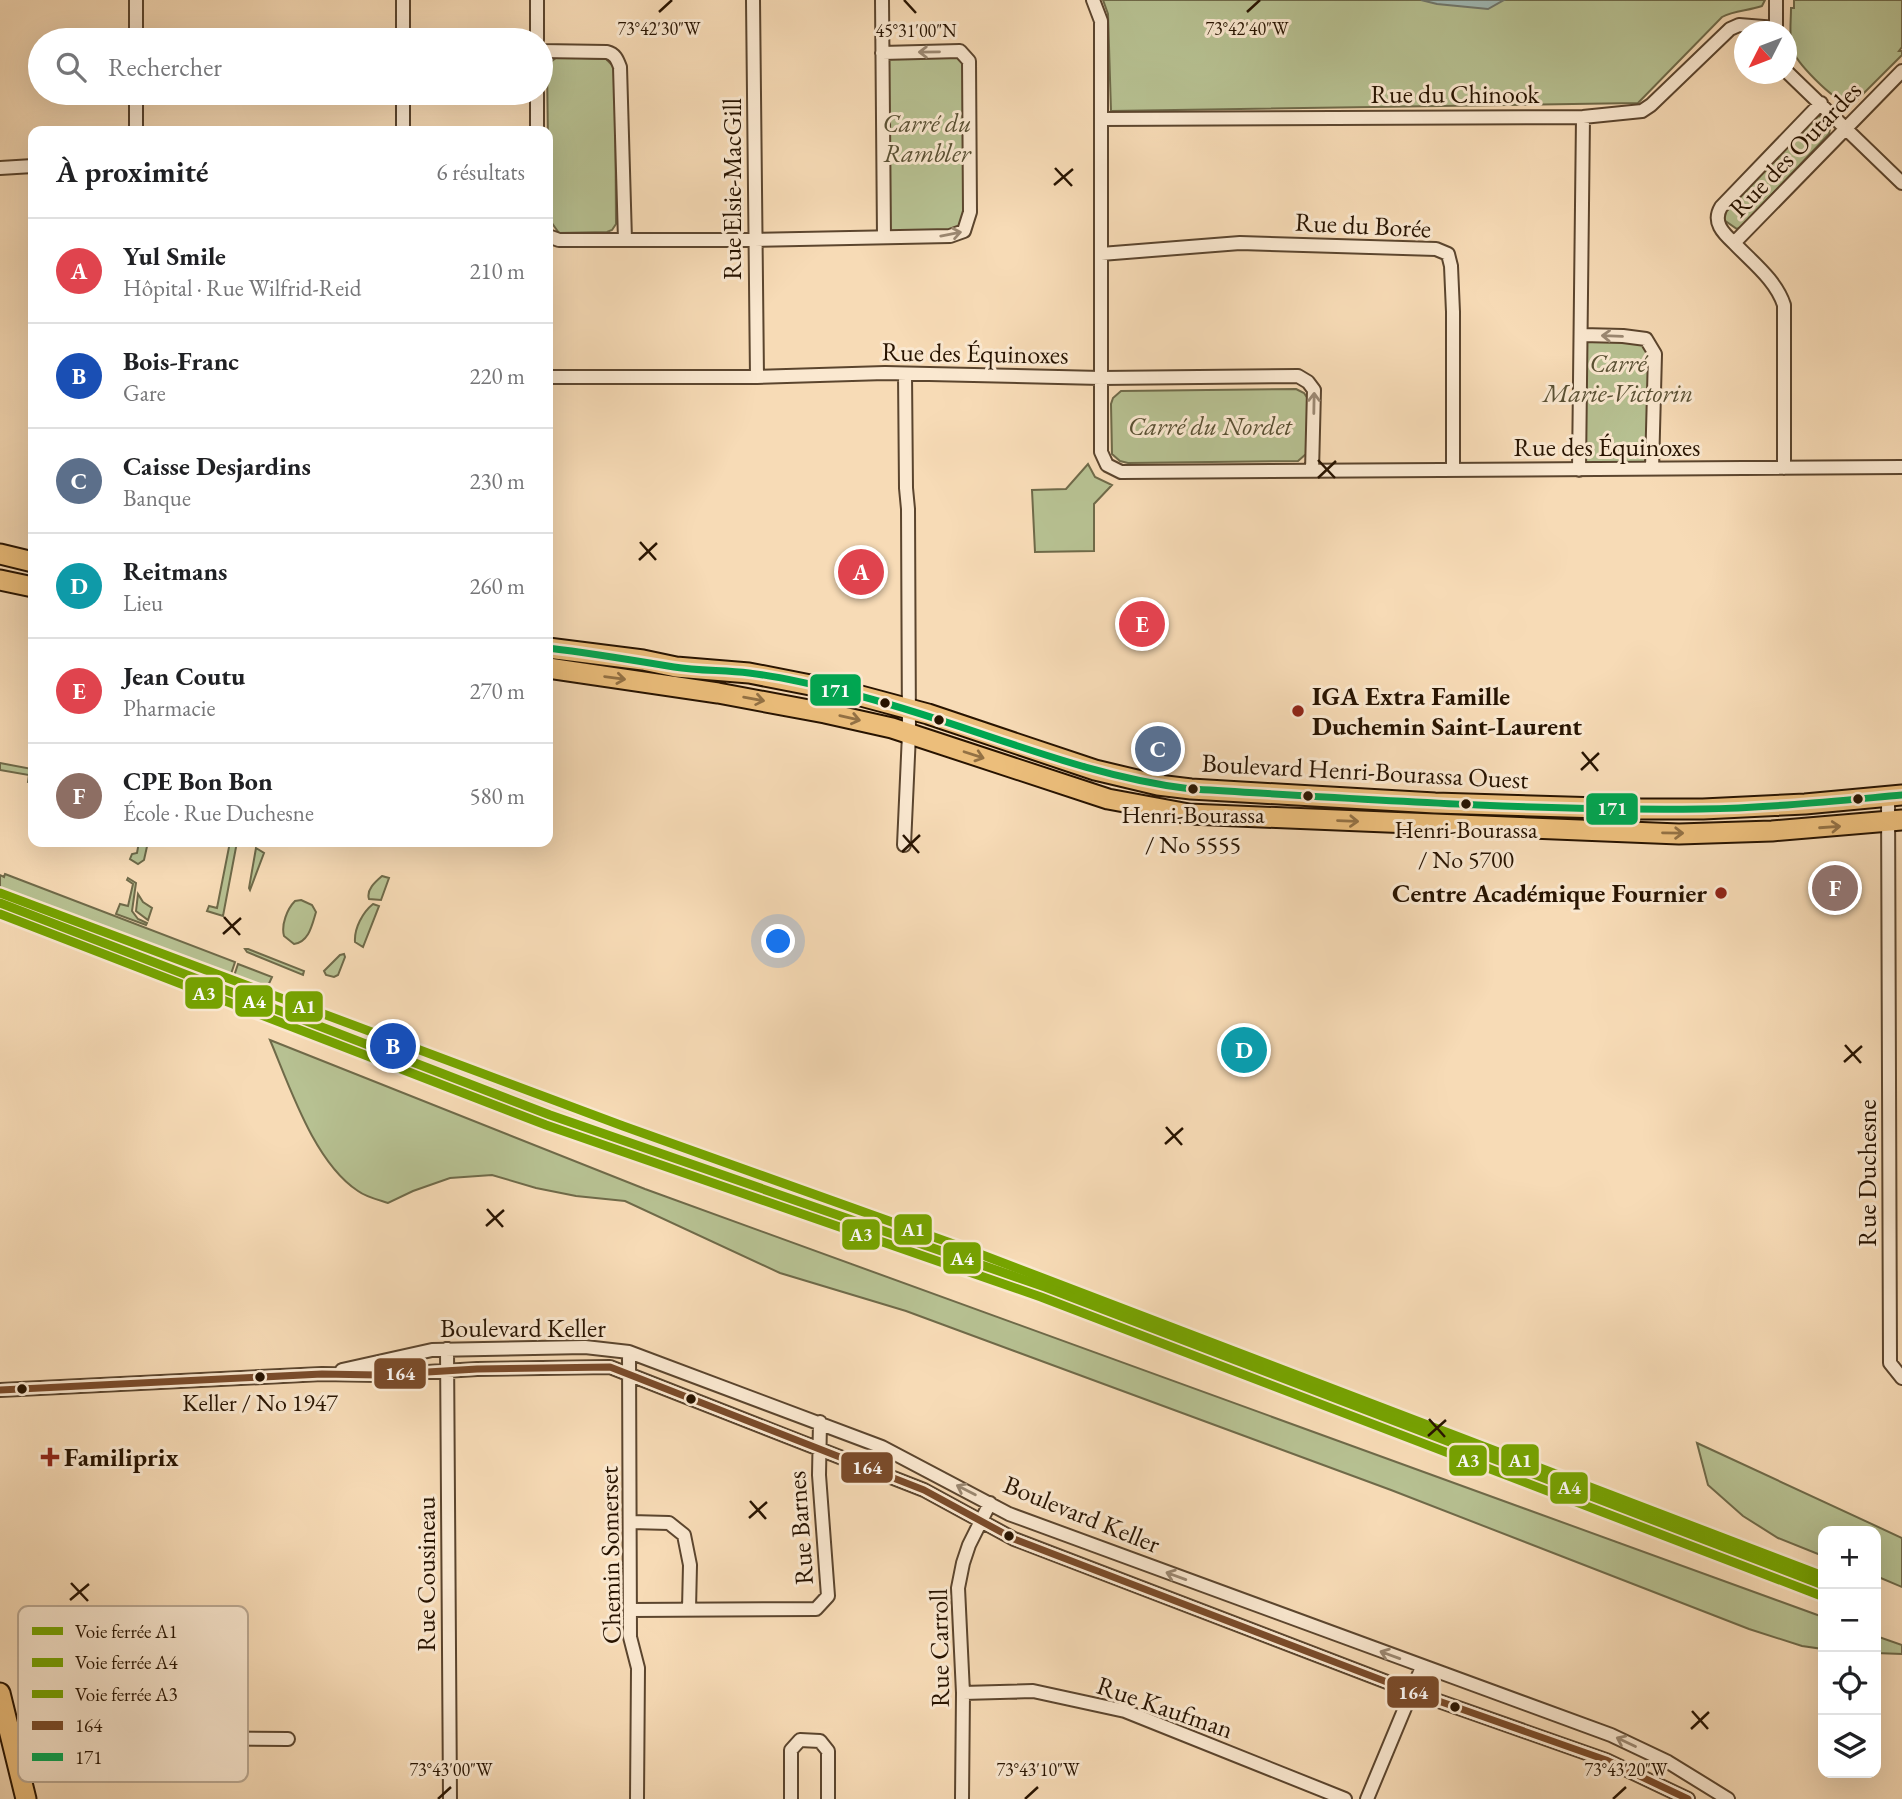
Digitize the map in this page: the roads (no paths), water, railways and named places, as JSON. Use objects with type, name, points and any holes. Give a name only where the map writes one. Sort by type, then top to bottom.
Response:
[{"type":"main road","points":[[0,554],[28,561]]},
{"type":"main road","points":[[0,580],[28,586]]},
{"type":"main road","name":"Boulevard Henri-Bourassa Ouest","points":[[553,649],[677,667],[773,677],[846,692],[908,708],[1095,770],[1158,785],[1191,789],[1435,803],[1636,809],[1780,806],[1895,795]]},
{"type":"main road","name":"Boulevard Henri-Bourassa Ouest","points":[[553,669],[772,702],[892,728],[1101,797],[1189,814],[1679,834],[1772,831],[1895,821]]},
{"type":"main road","points":[[0,1693],[18,1766]]},
{"type":"street","points":[[136,0],[136,28]]},
{"type":"street","points":[[403,28],[404,0]]},
{"type":"street","points":[[537,0],[537,28]]},
{"type":"street","name":"Rue Elsie-MacGill","points":[[753,0],[757,377]]},
{"type":"street","points":[[881,0],[884,237]]},
{"type":"street","points":[[1093,0],[1101,21],[1101,378]]},
{"type":"street","points":[[1776,0],[1776,21]]},
{"type":"street","name":"Rue du Chinook","points":[[1101,119],[1583,117],[1642,111],[1734,27]]},
{"type":"street","points":[[553,51],[607,52],[617,59],[620,67],[625,240]]},
{"type":"street","points":[[553,238],[559,240],[755,240],[950,236],[964,231],[970,212],[969,61],[960,51],[882,53]]},
{"type":"street","name":"Rue des Outardes","points":[[1821,103],[1716,215],[1717,223],[1734,243],[1902,71]]},
{"type":"street","points":[[1797,80],[1902,183]]},
{"type":"street","points":[[136,105],[136,126]]},
{"type":"street","points":[[403,105],[403,126]]},
{"type":"street","points":[[537,105],[537,126]]},
{"type":"street","points":[[1579,470],[1583,117]]},
{"type":"street","points":[[0,168],[28,166]]},
{"type":"street","name":"Rue du Borée","points":[[1101,254],[1240,243],[1436,249],[1448,254],[1453,312],[1453,470]]},
{"type":"street","points":[[1734,243],[1772,284],[1784,305],[1784,468]]},
{"type":"street","points":[[1582,335],[1646,339],[1655,354],[1652,469]]},
{"type":"street","points":[[905,374],[909,734],[905,845]]},
{"type":"street","name":"Rue des Équinoxes","points":[[553,377],[905,374],[1101,378],[1298,376],[1314,390],[1312,471]]},
{"type":"street","name":"Rue des Équinoxes","points":[[1101,378],[1101,452],[1107,465],[1121,472],[1902,467]]},
{"type":"street","name":"Rue Duchesne","points":[[1895,795],[1896,1009],[1890,1363],[1902,1378]]},
{"type":"street","name":"Boulevard Keller","points":[[322,1374],[414,1353],[447,1349],[585,1346],[629,1352],[882,1447],[1009,1514],[1611,1735],[1668,1762],[1728,1799]]},
{"type":"street","name":"Rue Cousineau","points":[[447,1349],[450,1799]]},
{"type":"street","name":"Chemin Somerset","points":[[629,1352],[630,1637],[638,1668],[637,1799]]},
{"type":"street","name":"Boulevard Keller","points":[[0,1390],[322,1374],[378,1375],[448,1370],[610,1367],[818,1446],[924,1490],[1014,1539],[1413,1692],[1606,1760],[1688,1799]]},
{"type":"street","name":"Rue Barnes","points":[[630,1609],[816,1609],[828,1596],[818,1446],[820,1422]]},
{"type":"street","name":"Rue Carroll","points":[[962,1799],[963,1693],[958,1588],[963,1563],[990,1503]]},
{"type":"street","points":[[631,1522],[669,1523],[684,1535],[690,1565],[688,1609]]},
{"type":"street","points":[[1367,1799],[1422,1667]]},
{"type":"street","name":"Rue Kaufman","points":[[963,1693],[1033,1691],[1125,1711],[1345,1799]]},
{"type":"street","points":[[248,1739],[288,1739]]},
{"type":"street","points":[[12,1741],[18,1740]]},
{"type":"street","points":[[791,1799],[791,1750],[800,1740],[820,1741],[828,1751],[828,1799]]},
{"type":"water","points":[[1421,0],[1504,0],[1488,9]]},
{"type":"rail line","name":"A1","points":[[0,893],[623,1126],[959,1246],[1818,1574]]},
{"type":"rail line","name":"A4","points":[[0,903],[550,1115],[1045,1287],[1818,1583]]},
{"type":"rail line","name":"A3","points":[[0,914],[546,1125],[1041,1297],[1818,1595]]},
{"type":"place","name":"Yul Smile","points":[[861,572]]},
{"type":"place","name":"Jean Coutu","points":[[1142,624]]},
{"type":"place","name":"IGA Extra Famille Duchemin Saint-Laurent","points":[[1298,711]]},
{"type":"place","name":"Caisse Desjardins","points":[[1158,749]]},
{"type":"place","name":"Henri-Bourassa / No 5555","points":[[1193,789]]},
{"type":"place","name":"Henri-Bourassa / No 5700","points":[[1466,804]]},
{"type":"place","name":"CPE Bon Bon","points":[[1835,888]]},
{"type":"place","name":"Centre Académique Fournier","points":[[1721,893]]},
{"type":"place","name":"Bois-Franc","points":[[393,1046]]},
{"type":"place","name":"Reitmans","points":[[1244,1050]]},
{"type":"place","name":"Keller / No 1947","points":[[260,1377]]},
{"type":"place","name":"Familiprix","points":[[50,1457]]},
{"type":"park label","name":"Carré du Rambler","points":[[927,138]]},
{"type":"park label","name":"Carré Marie-Victorin","points":[[1618,378]]},
{"type":"park label","name":"Carré du Nordet","points":[[1210,426]]}]
